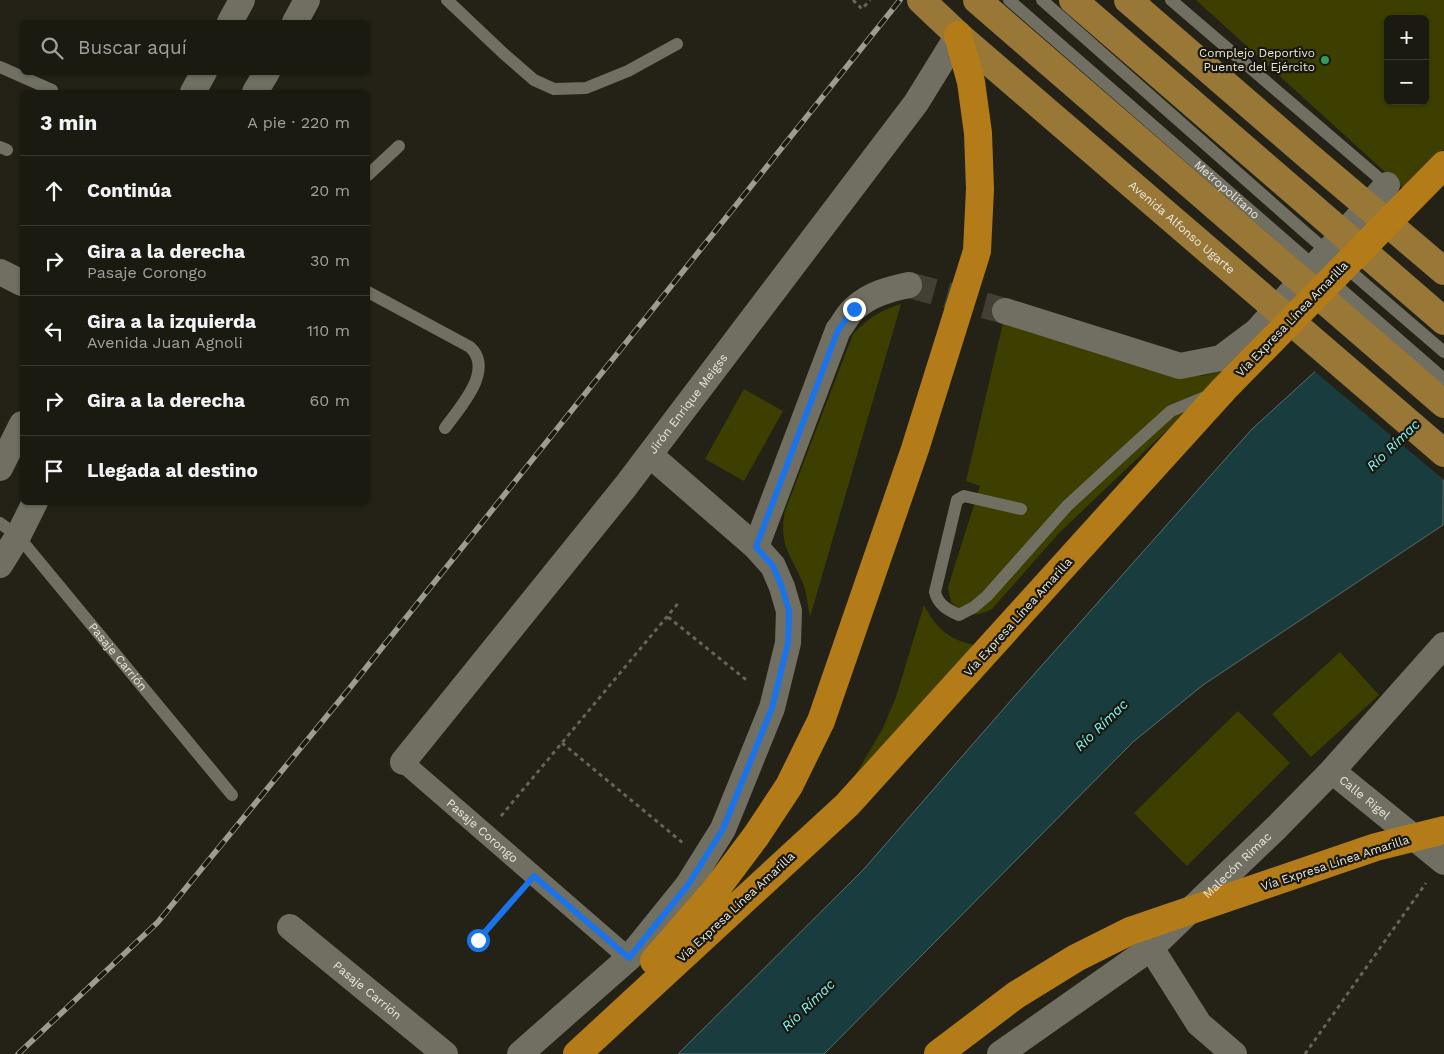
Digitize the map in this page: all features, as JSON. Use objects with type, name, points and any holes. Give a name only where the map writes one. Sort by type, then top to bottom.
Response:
[{"type":"highway","points":[[564,1054],[577,1036],[668,947],[714,892],[756,836],[789,786],[821,721],[915,449],[977,251],[980,189],[978,133],[970,82],[958,35]]},
{"type":"highway","name":"Vía Expresa Línea Amarilla","points":[[577,1054],[847,804],[1224,389],[1444,164]]},
{"type":"highway","name":"Vía Expresa Línea Amarilla","points":[[938,1054],[1016,995],[1076,958],[1130,932],[1376,847],[1444,830]]},
{"type":"main road","name":"Avenida Alfonso Ugarte","points":[[921,0],[958,35],[1444,453]]},
{"type":"main road","points":[[977,0],[1244,233],[1444,404]]},
{"type":"main road","points":[[1073,0],[1444,321]]},
{"type":"main road","points":[[1128,0],[1444,271]]},
{"type":"street","points":[[231,20],[242,0]]},
{"type":"street","points":[[295,20],[307,0]]},
{"type":"street","name":"Jirón Enrique Meigss","points":[[403,762],[650,455],[916,103],[958,35]]},
{"type":"street","points":[[194,90],[202,75]]},
{"type":"street","points":[[257,90],[265,75]]},
{"type":"street","points":[[1005,312],[1180,366],[1221,358],[1257,331],[1387,186]]},
{"type":"street","points":[[0,272],[20,282]]},
{"type":"street","points":[[756,547],[838,330],[854,309],[870,296],[909,285]]},
{"type":"street","points":[[0,468],[20,428]]},
{"type":"street","points":[[520,1054],[629,958],[688,885],[723,829],[772,708],[788,643],[789,611],[773,566],[756,547],[650,455]]},
{"type":"street","points":[[0,565],[9,529],[32,505]]},
{"type":"street","name":"Malecón Rimac","points":[[1000,1054],[1151,948],[1277,827],[1332,771],[1444,645]]},
{"type":"street","name":"Pasaje Corongo","points":[[403,762],[629,958]]},
{"type":"street","name":"Calle Rigel","points":[[1332,771],[1443,861]]},
{"type":"street","name":"Pasaje Carrión","points":[[290,927],[445,1054]]},
{"type":"street","points":[[1151,948],[1199,1024],[1234,1054]]},
{"type":"lane","points":[[447,0],[534,80],[554,90],[586,88],[628,71],[676,44]]},
{"type":"lane","name":"Metropolitano","points":[[1009,0],[1444,379]]},
{"type":"lane","name":"Metropolitano","points":[[1042,0],[1444,352]]},
{"type":"lane","points":[[1171,0],[1387,186]]},
{"type":"lane","points":[[0,67],[52,90]]},
{"type":"lane","points":[[370,173],[398,146]]},
{"type":"lane","points":[[370,293],[476,352],[480,362],[479,373],[471,391],[445,428]]},
{"type":"lane","points":[[1021,509],[964,496],[957,500],[935,592],[937,600],[947,609],[959,615],[974,607],[987,596],[1067,506],[1171,410],[1224,389]]},
{"type":"lane","name":"Pasaje Carrión","points":[[9,529],[232,795]]},
{"type":"path","points":[[853,0],[862,9],[870,0]]},
{"type":"path","points":[[486,834],[680,601]]},
{"type":"path","points":[[668,617],[748,680],[772,708]]},
{"type":"path","points":[[562,743],[703,860]]},
{"type":"path","points":[[1305,1054],[1443,861]]},
{"type":"path","points":[[478,940],[534,876]]},
{"type":"shaded area","name":"Complejo Deportivo Puente del Ejército","points":[[1196,0],[1444,0],[1444,149],[1406,191]]},
{"type":"shaded area","points":[[901,304],[810,617],[804,586],[787,550],[783,534],[785,511],[853,334],[886,309]]},
{"type":"shaded area","points":[[1003,323],[1158,369],[1202,376],[1235,368],[1058,534],[992,609],[980,614],[970,614],[951,602],[948,587],[980,486],[966,481]]},
{"type":"shaded area","points":[[744,389],[783,411],[744,481],[705,459]]},
{"type":"shaded area","points":[[924,605],[938,626],[950,636],[974,645],[847,789],[882,730],[896,697]]},
{"type":"shaded area","points":[[1340,652],[1379,695],[1311,757],[1272,714]]},
{"type":"shaded area","points":[[1238,711],[1290,763],[1187,866],[1134,813]]},
{"type":"water","name":"Río Rímac","points":[[1444,254],[1443,525],[1203,685],[1133,742],[824,1054],[678,1054],[864,869],[1252,429]]},
{"type":"pier","points":[[1444,252],[1444,480],[1313,370]]},
{"type":"tunnel","points":[[909,285],[1005,311]]},
{"type":"railway","points":[[18,1054],[158,922],[349,689],[900,0]]},
{"type":"place","name":"Complejo Deportivo Puente del Ejército","points":[[1325,60]]},
{"type":"route","points":[[478,940],[534,876],[629,958],[688,885],[723,829],[772,708],[788,643],[789,611],[782,587],[773,566],[756,547],[838,330],[854,309]]}]
